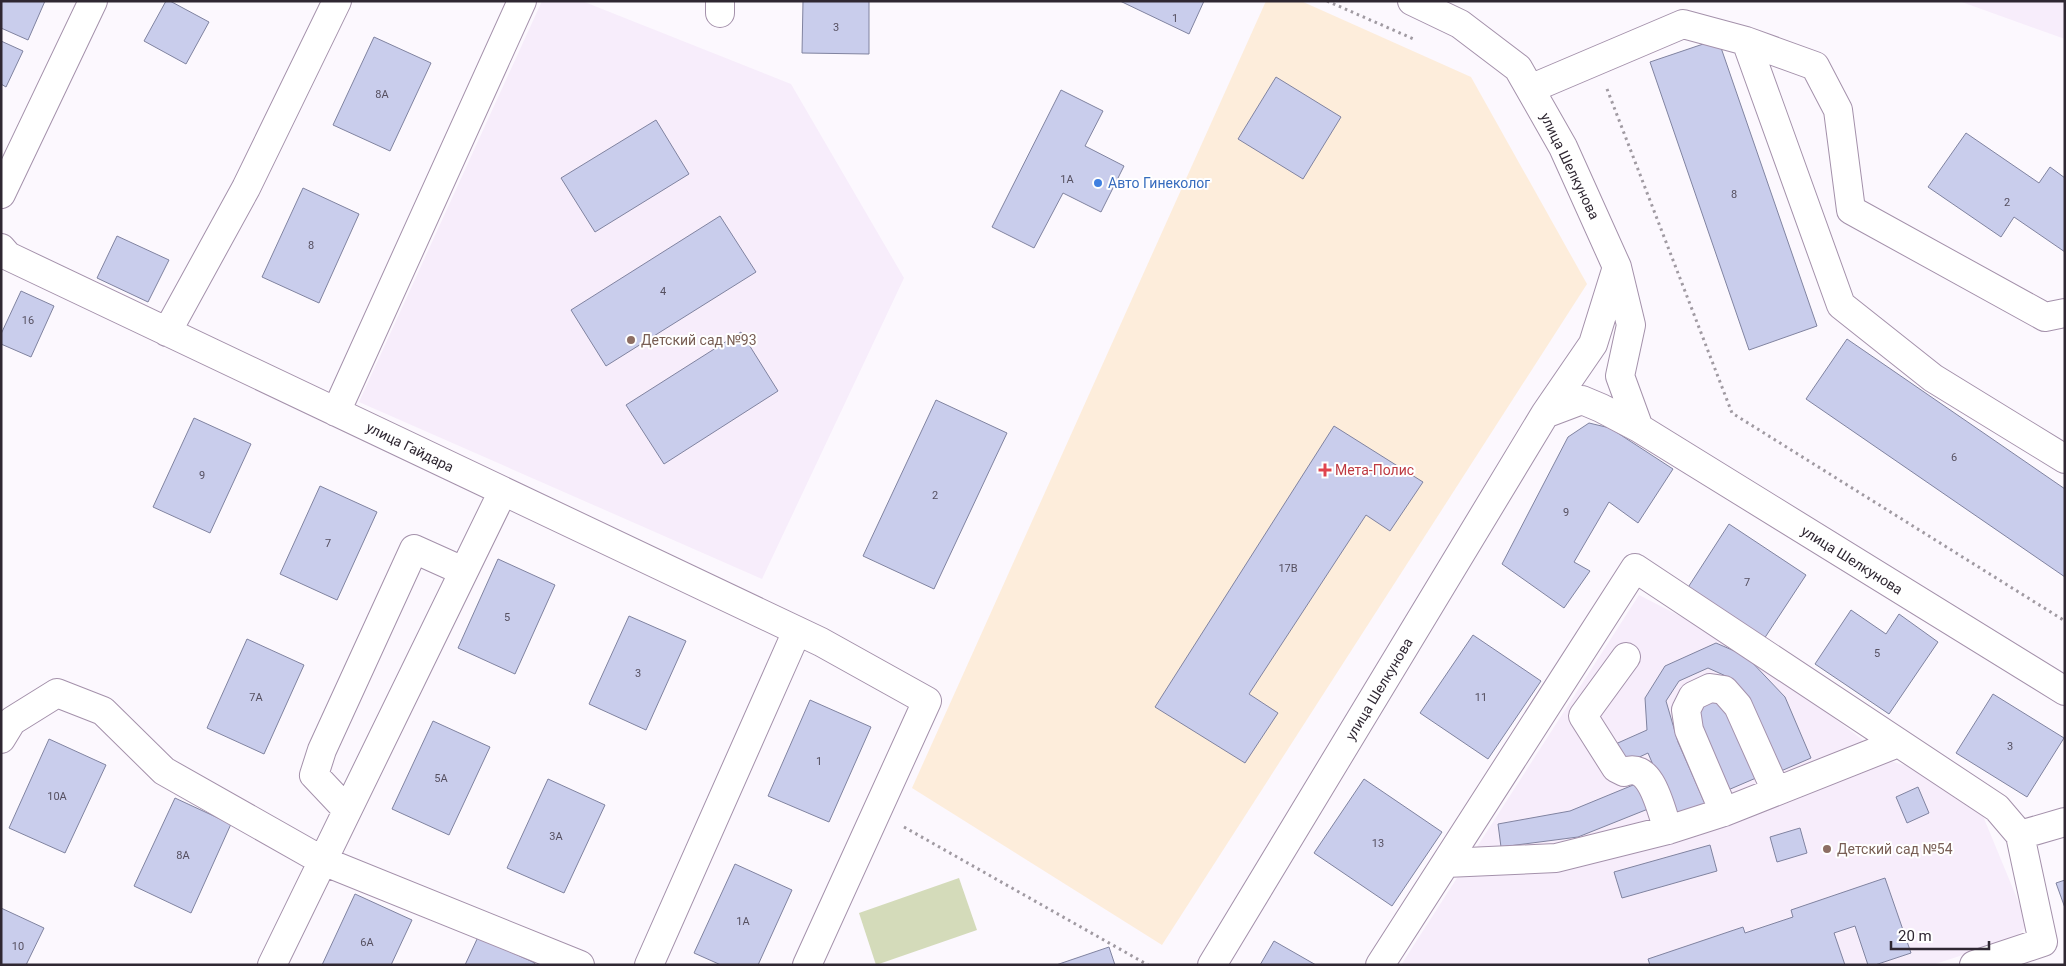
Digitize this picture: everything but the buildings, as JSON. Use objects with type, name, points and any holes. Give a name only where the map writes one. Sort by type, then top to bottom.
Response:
[{"type":"street","points":[[1,194],[93,1]]},
{"type":"street","points":[[167,332],[246,188],[338,1]]},
{"type":"street","points":[[336,412],[522,1]]},
{"type":"street","points":[[1412,1],[1460,24],[1524,78],[1683,24],[1746,41],[1815,66],[1838,110],[1851,210],[2045,317],[2065,313]]},
{"type":"street","points":[[1746,41],[1842,304],[1933,378],[2065,459]]},
{"type":"street","name":"улица Шелкунова","points":[[1524,78],[1563,147],[1617,267],[1631,325],[1620,376],[1639,428]]},
{"type":"street","name":"улица Гайдара","points":[[1,248],[8,256],[809,637],[927,701],[877,812]]},
{"type":"street","name":"улица Шелкунова","points":[[1212,965],[1545,414],[1592,344],[1617,267]]},
{"type":"street","name":"улица Шелкунова","points":[[1545,414],[1582,400],[1639,428],[2065,691]]},
{"type":"street","points":[[272,965],[503,491]]},
{"type":"street","points":[[347,810],[314,775],[322,750],[414,548],[463,570]]},
{"type":"street","points":[[1380,965],[1635,568],[1997,808],[2020,835],[2043,942],[1974,965]]},
{"type":"street","points":[[649,965],[809,637]]},
{"type":"street","points":[[1626,658],[1583,716],[1616,768],[1624,772],[1629,769],[1640,771],[1650,779],[1668,830]]},
{"type":"street","points":[[1724,812],[1689,730],[1686,710],[1693,696],[1710,688],[1724,690],[1738,706],[1776,791]]},
{"type":"street","points":[[1,739],[12,721],[57,693],[103,711],[164,771],[323,861],[580,965]]},
{"type":"street","points":[[1446,863],[1556,858],[1668,830],[1724,812],[1898,743]]},
{"type":"street","points":[[807,965],[877,812]]},
{"type":"street","points":[[2020,835],[2065,822]]},
{"type":"path","points":[[1327,1],[1418,41]]},
{"type":"path","points":[[1606,88],[1732,413],[2065,621]]},
{"type":"path","points":[[877,812],[1148,965]]},
{"type":"shaded area","name":"Детский сад №93","points":[[542,1],[582,1],[791,84],[904,278],[762,579],[359,402]]},
{"type":"shaded area","points":[[1266,1],[1301,1],[1471,77],[1587,284],[1162,945],[912,788]]},
{"type":"shaded area","points":[[1959,1],[2065,1],[2065,39]]},
{"type":"shaded area","points":[[1639,595],[1744,649],[1890,761],[1911,767],[1983,816],[2028,925],[2015,938],[1932,965],[1401,965]]},
{"type":"green space","points":[[959,878],[977,930],[876,965],[859,913]]},
{"type":"place","name":"Авто Гинеколог","points":[[1098,183]]},
{"type":"place","name":"Детский сад №93","points":[[631,340]]},
{"type":"place","name":"Мета-Полис","points":[[1325,470]]},
{"type":"place","name":"Детский сад №54","points":[[1827,849]]}]
